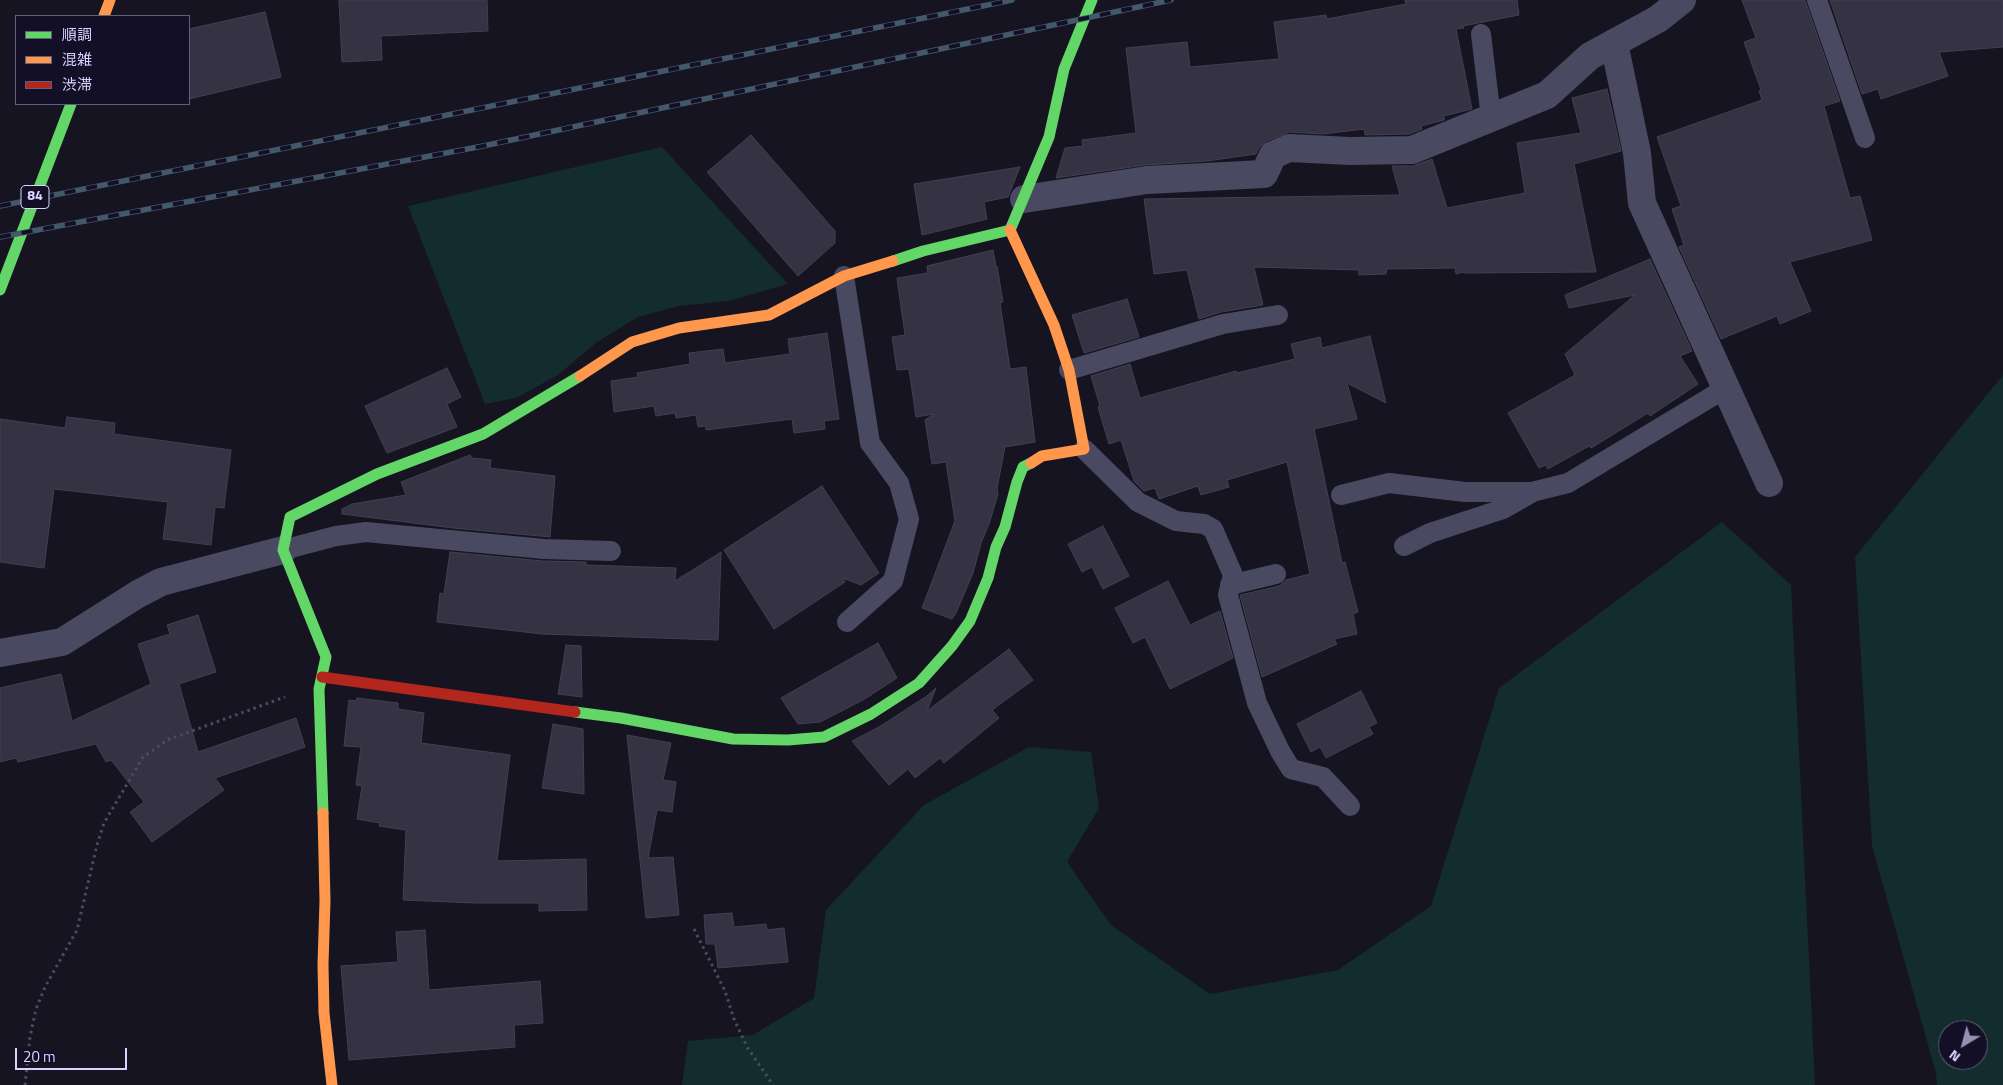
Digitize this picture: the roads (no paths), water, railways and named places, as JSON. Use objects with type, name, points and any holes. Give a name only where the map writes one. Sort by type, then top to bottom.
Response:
[{"type":"street","points":[[104,15],[110,0]]},
{"type":"street","points":[[322,677],[621,718],[733,738],[788,740],[824,737],[870,714],[919,683],[952,646],[970,621],[988,578],[996,547],[1005,527],[1016,482],[1023,467],[1042,456],[1084,449],[1069,370],[1054,325],[1010,230],[1049,137],[1064,69],[1092,0]]},
{"type":"street","points":[[1024,199],[1147,180],[1264,174],[1273,155],[1289,148],[1350,151],[1412,150],[1547,95],[1590,56],[1658,20],[1682,0]]},
{"type":"street","points":[[1614,43],[1637,153],[1642,203],[1768,483]]},
{"type":"street","name":"84","points":[[0,290],[71,105]]},
{"type":"street","points":[[332,1085],[324,1013],[325,901],[319,689],[326,657],[283,550],[290,518],[377,474],[483,434],[558,390],[632,342],[679,328],[770,315],[844,276],[923,250],[1010,230]]},
{"type":"street","points":[[0,654],[62,642],[138,594],[161,582],[283,550]]},
{"type":"lane","points":[[1818,0],[1865,138]]},
{"type":"lane","points":[[1481,34],[1491,118]]},
{"type":"lane","points":[[844,276],[870,443],[899,483],[909,518],[893,582],[847,622]]},
{"type":"lane","points":[[1069,370],[1223,324],[1278,315]]},
{"type":"lane","points":[[1341,496],[1388,483],[1465,492],[1532,492],[1568,483],[1726,388]]},
{"type":"lane","points":[[1084,449],[1138,502],[1176,520],[1204,524],[1213,529],[1233,575],[1228,595],[1257,703],[1280,751],[1291,769],[1323,777],[1350,806]]},
{"type":"lane","points":[[1404,546],[1430,533],[1503,509],[1532,492]]},
{"type":"lane","points":[[283,550],[336,536],[366,532],[544,549],[611,551]]},
{"type":"lane","points":[[1230,585],[1276,574]]},
{"type":"railway","points":[[0,206],[1012,0]]},
{"type":"railway","points":[[0,237],[483,146],[1171,0]]}]
